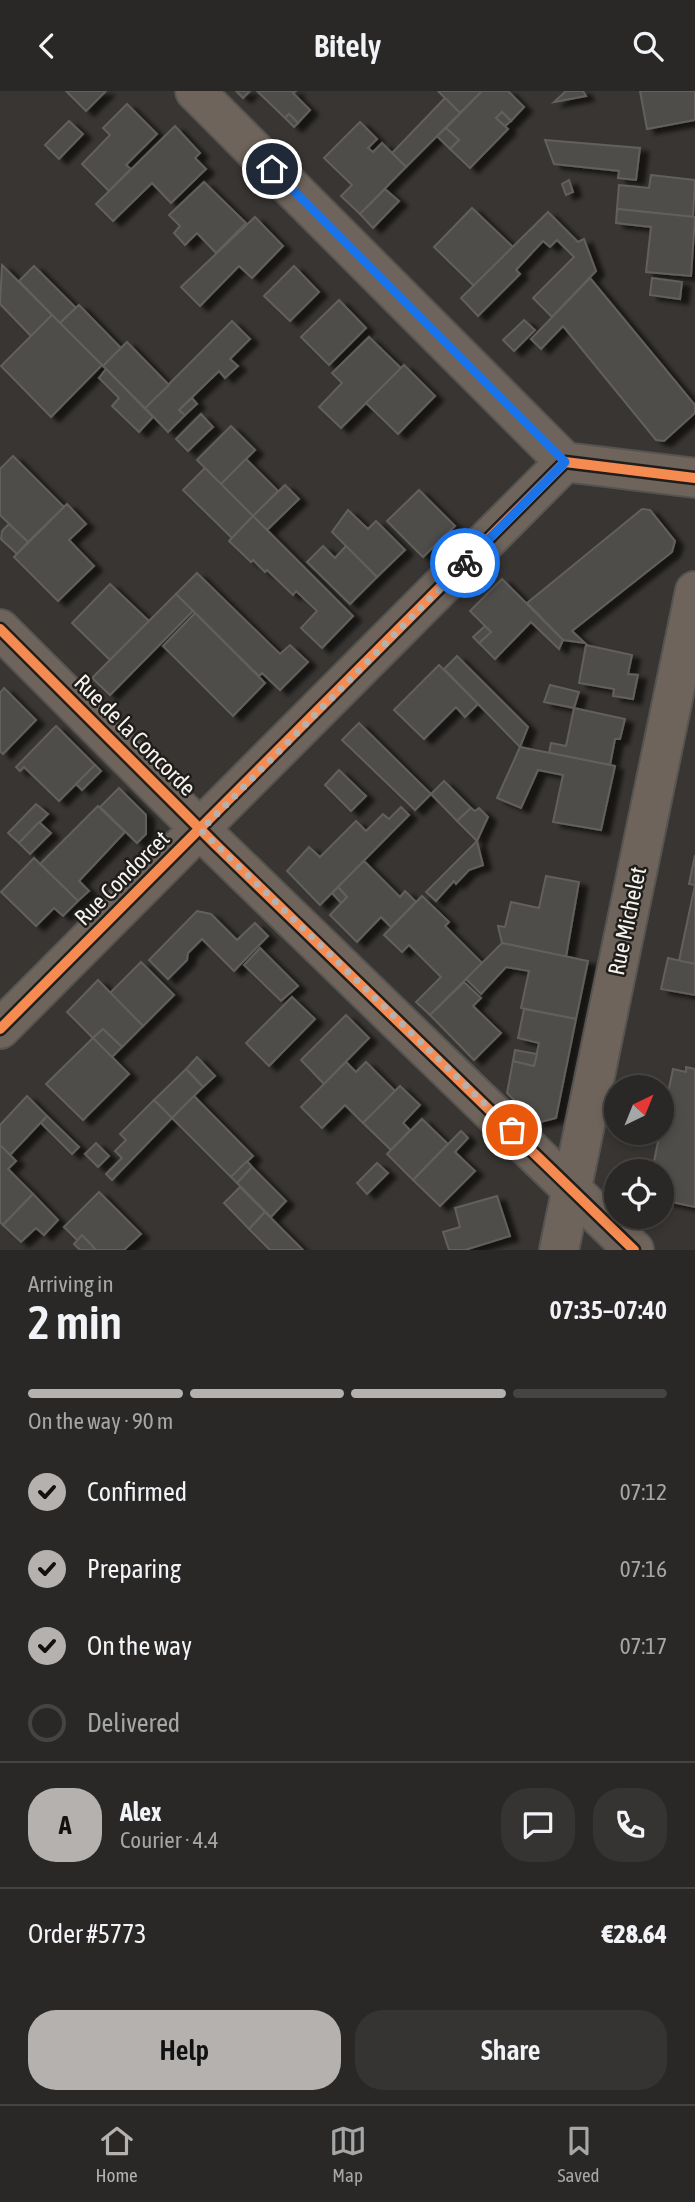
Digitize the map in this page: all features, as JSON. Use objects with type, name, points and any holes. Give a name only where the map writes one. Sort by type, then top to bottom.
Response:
[{"type":"street","points":[[195,91],[565,462],[695,478]]},
{"type":"street","name":"Rue Condorcet","points":[[0,1028],[201,830],[565,462]]},
{"type":"street","name":"Rue Michelet","points":[[559,1250],[695,591]]},
{"type":"street","name":"Rue de la Concorde","points":[[0,629],[201,830],[634,1250]]},
{"type":"building","points":[[66,91],[106,91],[86,111]]},
{"type":"building","points":[[236,91],[250,91],[243,98]]},
{"type":"building","points":[[257,91],[296,91],[293,93],[310,110],[298,123],[289,114],[285,118]]},
{"type":"building","points":[[438,91],[482,91],[460,113]]},
{"type":"building","points":[[482,91],[508,91],[524,107],[511,121],[502,112],[496,118],[508,129],[470,168],[450,149],[459,140],[446,128]]},
{"type":"building","points":[[566,91],[583,91],[586,96],[554,102]]},
{"type":"building","points":[[640,91],[695,91],[695,120],[647,129]]},
{"type":"building","points":[[445,98],[460,113],[406,167],[392,153]]},
{"type":"building","points":[[127,104],[157,134],[126,165],[131,169],[109,191],[82,164],[110,135],[103,128]]},
{"type":"building","points":[[502,112],[511,121],[505,126],[496,118]]},
{"type":"building","points":[[289,114],[298,123],[294,127],[285,118]]},
{"type":"building","points":[[69,121],[83,134],[59,159],[45,145]]},
{"type":"building","points":[[360,122],[377,139],[368,148],[373,152],[382,143],[406,167],[360,214],[341,196],[352,185],[324,158]]},
{"type":"building","points":[[175,126],[200,153],[195,158],[206,169],[171,203],[152,183],[113,221],[96,204]]},
{"type":"building","points":[[446,128],[459,140],[450,149],[437,136]]},
{"type":"building","points":[[545,140],[640,148],[636,180],[618,178],[619,171],[554,164]]},
{"type":"building","points":[[651,175],[695,180],[693,217],[617,209],[619,185],[649,188]]},
{"type":"building","points":[[569,180],[573,192],[566,195],[562,184]]},
{"type":"building","points":[[204,182],[246,223],[216,253],[197,233],[185,245],[174,233],[180,226],[169,215]]},
{"type":"building","points":[[385,189],[399,201],[373,228],[360,214]]},
{"type":"building","points":[[472,208],[513,247],[474,286],[434,247]]},
{"type":"building","points":[[617,209],[695,217],[691,276],[646,272],[651,227],[616,223]]},
{"type":"building","points":[[548,212],[578,242],[584,239],[596,271],[552,317],[533,298],[574,257],[557,240],[550,247],[543,241],[516,270],[520,274],[478,316],[461,298]]},
{"type":"building","points":[[255,217],[283,246],[252,278],[239,266],[200,306],[181,287]]},
{"type":"building","points":[[2,265],[52,315],[31,336],[0,304]]},
{"type":"building","points":[[34,266],[76,308],[60,323],[19,281]]},
{"type":"building","points":[[294,266],[319,292],[290,321],[264,296]]},
{"type":"building","points":[[590,278],[695,405],[695,413],[664,441],[656,440],[563,326],[541,349],[531,339]]},
{"type":"building","points":[[652,278],[682,282],[680,299],[650,295]]},
{"type":"building","points":[[339,300],[366,328],[329,365],[301,337]]},
{"type":"building","points":[[79,305],[121,348],[103,366],[60,323]]},
{"type":"building","points":[[52,315],[102,365],[51,417],[1,366]]},
{"type":"building","points":[[524,320],[535,330],[514,351],[503,340]]},
{"type":"building","points":[[232,321],[250,339],[230,359],[238,366],[225,378],[219,371],[179,410],[185,415],[168,432],[145,408]]},
{"type":"building","points":[[369,337],[401,368],[341,428],[319,407],[342,383],[332,373]]},
{"type":"building","points":[[127,342],[169,385],[145,408],[103,366]]},
{"type":"building","points":[[404,365],[435,396],[398,434],[366,403]]},
{"type":"building","points":[[106,369],[153,417],[139,432],[112,406],[119,398],[99,378]]},
{"type":"building","points":[[192,398],[197,404],[185,415],[179,410]]},
{"type":"building","points":[[201,414],[213,427],[188,451],[176,439]]},
{"type":"building","points":[[231,426],[255,450],[221,484],[197,460]]},
{"type":"building","points":[[13,456],[64,507],[28,542],[0,515],[0,469]]},
{"type":"building","points":[[246,459],[278,491],[253,516],[221,484]]},
{"type":"building","points":[[205,468],[253,516],[232,538],[183,490]]},
{"type":"building","points":[[285,485],[299,499],[267,530],[253,516]]},
{"type":"building","points":[[419,490],[455,526],[423,557],[387,521]]},
{"type":"building","points":[[67,504],[86,524],[69,540],[94,566],[58,601],[14,557]]},
{"type":"building","points":[[642,509],[650,510],[675,541],[672,552],[572,631],[585,643],[563,640],[527,603]]},
{"type":"building","points":[[348,510],[368,529],[376,521],[405,550],[377,577],[332,532]]},
{"type":"building","points":[[253,516],[353,616],[322,648],[301,628],[317,611],[296,591],[293,595],[267,570],[265,572],[253,560],[251,562],[229,541]]},
{"type":"building","points":[[9,524],[28,542],[17,554],[1,539],[2,531]]},
{"type":"building","points":[[323,546],[335,558],[346,546],[377,577],[350,604],[307,562]]},
{"type":"building","points":[[197,573],[280,654],[290,645],[308,662],[280,690],[262,673],[259,676],[176,594]]},
{"type":"building","points":[[502,579],[563,640],[559,649],[531,622],[495,659],[479,643],[491,632],[470,611]]},
{"type":"building","points":[[110,584],[149,621],[110,660],[72,623]]},
{"type":"building","points":[[176,594],[193,611],[110,695],[92,678]]},
{"type":"building","points":[[195,613],[265,683],[233,716],[163,646]]},
{"type":"building","points":[[485,626],[491,632],[479,643],[473,637]]},
{"type":"building","points":[[586,645],[632,655],[628,674],[638,675],[633,699],[613,696],[614,689],[579,683]]},
{"type":"building","points":[[457,656],[528,727],[520,747],[444,669]]},
{"type":"building","points":[[439,665],[478,704],[465,717],[456,707],[424,739],[394,710]]},
{"type":"building","points":[[550,685],[579,692],[574,708],[544,702]]},
{"type":"building","points":[[4,688],[36,720],[3,754],[0,751],[0,693]]},
{"type":"building","points":[[574,708],[625,719],[620,739],[615,739],[610,765],[549,753],[551,743],[566,746]]},
{"type":"building","points":[[359,723],[431,794],[415,810],[342,740]]},
{"type":"building","points":[[56,726],[95,765],[59,801],[24,767],[20,771],[16,767]]},
{"type":"building","points":[[520,747],[615,766],[601,830],[553,822],[563,775],[538,770],[521,808],[497,798]]},
{"type":"building","points":[[95,765],[101,771],[82,790],[76,784]]},
{"type":"building","points":[[339,770],[366,796],[351,811],[325,785]]},
{"type":"building","points":[[444,781],[471,808],[457,821],[431,794]]},
{"type":"building","points":[[119,788],[146,815],[146,834],[137,843],[100,807]]},
{"type":"building","points":[[36,804],[48,814],[19,843],[8,833]]},
{"type":"building","points":[[98,806],[125,832],[79,881],[89,891],[78,901],[40,864]]},
{"type":"building","points":[[401,807],[409,815],[320,905],[287,871],[309,847],[320,857],[356,821],[366,831],[383,814],[389,819]]},
{"type":"building","points":[[471,808],[475,811],[479,808],[488,817],[477,841],[457,821]]},
{"type":"building","points":[[39,822],[51,833],[30,854],[19,843]]},
{"type":"building","points":[[477,841],[483,865],[469,870],[456,884],[454,881],[436,901],[426,892]]},
{"type":"building","points":[[695,855],[695,885],[689,884]]},
{"type":"building","points":[[34,858],[78,901],[63,916],[54,908],[36,926],[1,892]]},
{"type":"building","points":[[364,861],[400,897],[405,891],[416,902],[391,927],[381,917],[357,942],[330,915],[347,897],[338,887]]},
{"type":"building","points":[[546,876],[579,882],[566,957],[502,943],[498,926],[505,927],[511,902],[539,908]]},
{"type":"building","points":[[695,885],[695,964],[679,961]]},
{"type":"building","points":[[338,887],[347,897],[341,903],[332,893]]},
{"type":"building","points":[[422,896],[449,922],[445,926],[482,963],[430,1015],[416,1002],[441,977],[409,945],[402,952],[384,935]]},
{"type":"building","points":[[197,911],[211,914],[237,940],[255,923],[268,936],[234,971],[202,939],[188,953],[187,960],[168,979],[149,960]]},
{"type":"building","points":[[502,943],[588,961],[576,1019],[521,1008],[529,971],[506,967],[481,994],[466,979]]},
{"type":"building","points":[[260,948],[298,986],[281,1001],[244,965]]},
{"type":"building","points":[[668,958],[695,964],[695,995],[661,989]]},
{"type":"building","points":[[141,962],[174,995],[143,1026],[110,993]]},
{"type":"building","points":[[98,980],[143,1026],[122,1047],[103,1029],[93,1038],[67,1012]]},
{"type":"building","points":[[464,982],[481,998],[473,1006],[501,1033],[474,1060],[430,1015]]},
{"type":"building","points":[[292,997],[315,1019],[269,1066],[246,1043]]},
{"type":"building","points":[[524,1009],[576,1019],[556,1118],[537,1123],[507,1093],[513,1061],[534,1066],[539,1043],[518,1038]]},
{"type":"building","points":[[346,1015],[369,1038],[324,1084],[301,1060]]},
{"type":"building","points":[[103,1029],[122,1047],[112,1057],[93,1038]]},
{"type":"building","points":[[93,1038],[129,1074],[83,1120],[46,1084]]},
{"type":"building","points":[[515,1050],[537,1054],[534,1066],[513,1061]]},
{"type":"building","points":[[197,1057],[215,1076],[203,1087],[186,1069]]},
{"type":"building","points":[[346,1062],[356,1072],[366,1062],[395,1091],[363,1123],[345,1105],[322,1128],[301,1107]]},
{"type":"building","points":[[686,1067],[695,1069],[695,1207],[674,1203],[674,1159],[654,1159],[657,1145],[674,1145],[674,1075],[672,1075],[673,1069],[686,1072]]},
{"type":"building","points":[[186,1069],[203,1087],[172,1118],[154,1100]]},
{"type":"building","points":[[400,1086],[420,1105],[403,1123],[410,1130],[391,1150],[363,1123]]},
{"type":"building","points":[[27,1096],[47,1116],[10,1155],[0,1145],[0,1125]]},
{"type":"building","points":[[194,1096],[253,1156],[231,1177],[172,1118]]},
{"type":"building","points":[[154,1100],[172,1118],[112,1180],[106,1174],[122,1158],[115,1151],[126,1140],[120,1134]]},
{"type":"building","points":[[47,1116],[79,1147],[72,1154],[41,1123]]},
{"type":"building","points":[[422,1119],[448,1144],[413,1180],[387,1154]]},
{"type":"building","points":[[461,1131],[468,1138],[455,1152],[475,1171],[440,1206],[413,1180]]},
{"type":"building","points":[[96,1143],[109,1156],[98,1167],[85,1154]]},
{"type":"building","points":[[0,1145],[16,1161],[8,1169],[33,1194],[3,1225],[0,1222]]},
{"type":"building","points":[[247,1161],[252,1167],[237,1183],[231,1177]]},
{"type":"building","points":[[377,1163],[388,1173],[367,1194],[357,1183]]},
{"type":"building","points":[[252,1167],[286,1201],[271,1217],[237,1183]]},
{"type":"building","points":[[240,1187],[265,1212],[249,1229],[224,1203]]},
{"type":"building","points":[[99,1192],[141,1234],[124,1250],[96,1250],[82,1235],[78,1241],[64,1227]]},
{"type":"building","points":[[33,1194],[58,1220],[44,1235],[36,1228],[21,1242],[3,1225]]},
{"type":"building","points":[[497,1196],[510,1236],[465,1250],[449,1250],[443,1232],[460,1227],[455,1208]]},
{"type":"building","points":[[265,1212],[303,1250],[270,1250],[249,1229]]},
{"type":"building","points":[[82,1235],[96,1250],[80,1250],[74,1244]]},
{"type":"cycle path","points":[[0,1029],[565,462],[695,478]]},
{"type":"cycle path","points":[[0,629],[216,845],[634,1250]]},
{"type":"way so far","points":[[465,563],[201,830],[512,1130]]},
{"type":"route","points":[[272,169],[565,462],[465,563]]}]
